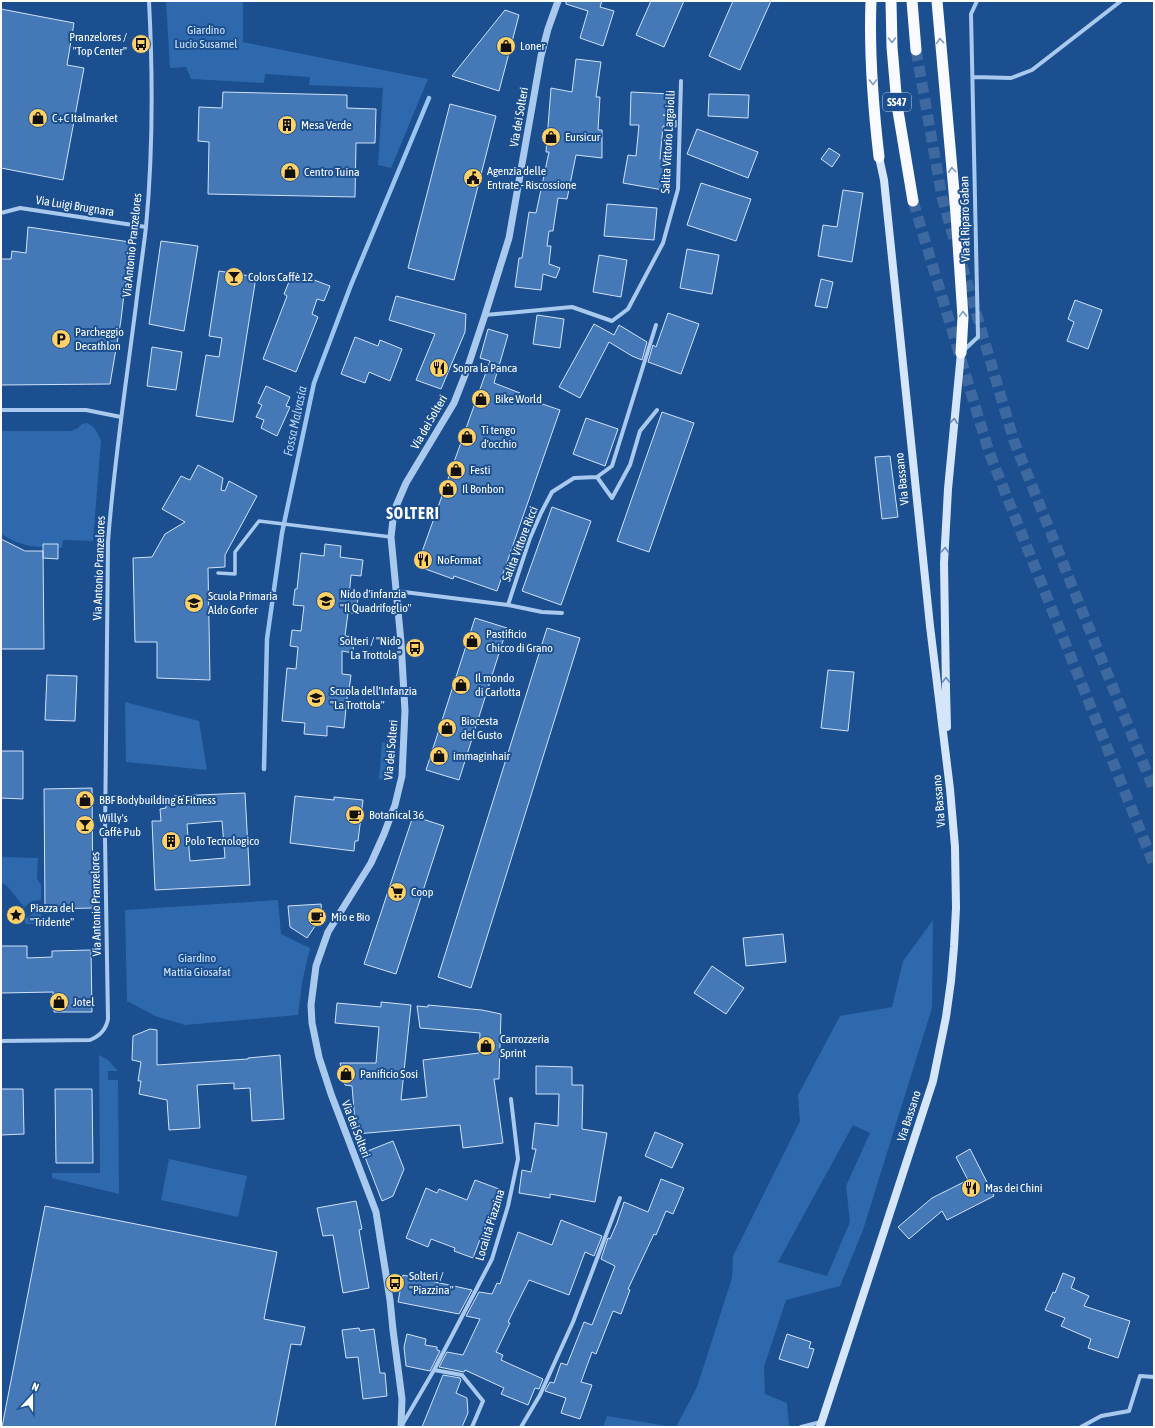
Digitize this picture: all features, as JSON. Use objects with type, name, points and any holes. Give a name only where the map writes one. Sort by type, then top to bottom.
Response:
[{"type":"highway","points":[[871,1],[874,108],[879,157]]},
{"type":"highway","name":"SS47","points":[[891,1],[892,47],[897,105],[913,201]]},
{"type":"highway","points":[[912,1],[916,50]]},
{"type":"highway","points":[[937,1],[963,309],[961,353]]},
{"type":"main road","name":"Via Bassano","points":[[820,1424],[933,1081],[941,1048],[951,981],[956,908],[950,789],[930,626],[884,180],[879,157]]},
{"type":"main road","points":[[950,789],[946,689],[944,563],[948,489],[961,353]]},
{"type":"street","name":"Via Antonio Pranzelores","points":[[1,1042],[90,1040],[96,1038],[102,1033],[107,1025],[108,1019],[105,838],[108,542],[111,495],[146,227],[152,112],[149,1]]},
{"type":"street","name":"Via dei Solteri","points":[[401,1427],[402,1399],[390,1300],[376,1212],[331,1094],[316,1043],[312,1023],[311,1005],[316,966],[328,932],[374,855],[384,834],[395,805],[402,776],[405,711],[396,591],[390,537],[394,511],[406,483],[454,403],[485,315],[509,238],[541,56],[548,29],[558,1]]},
{"type":"street","name":"Via al Riparo Gaban","points":[[961,353],[978,337],[972,112],[974,76],[971,14],[977,1]]},
{"type":"street","points":[[974,76],[1011,78],[1032,70],[1121,1]]},
{"type":"street","name":"Salita Vittorio Largaiolli","points":[[485,315],[572,307],[612,321],[628,309],[663,243],[678,189],[681,81]]},
{"type":"street","name":"Via Luigi Brugnara","points":[[1,213],[20,208],[146,227]]},
{"type":"street","points":[[656,325],[612,466],[597,477],[612,498],[630,466],[640,431],[657,410]]},
{"type":"street","points":[[1,410],[86,410],[121,417]]},
{"type":"street","name":"Salita Vittore Ricci","points":[[508,605],[530,538],[552,492],[574,478],[597,477]]},
{"type":"street","points":[[218,574],[235,574],[235,552],[259,521],[390,537]]},
{"type":"street","points":[[396,591],[508,605],[542,612],[562,613]]},
{"type":"street","name":"Località Piazzina","points":[[401,1427],[434,1370],[492,1259],[508,1206],[518,1159],[511,1099]]},
{"type":"street","points":[[521,1427],[540,1395],[573,1322],[620,1198]]},
{"type":"street","points":[[434,1370],[462,1375],[483,1401],[472,1427]]},
{"type":"street","points":[[1081,1427],[1101,1416],[1129,1411],[1140,1376],[1154,1377]]},
{"type":"street","points":[[801,1427],[820,1424]]},
{"type":"green space","name":"Giardino Lucio Susamel","points":[[166,1],[243,1],[243,42],[428,79],[391,168],[378,165],[383,88],[309,85],[310,77],[265,74],[264,83],[191,79],[186,67],[170,68]]},
{"type":"green space","points":[[87,423],[96,430],[101,441],[93,541],[63,540],[62,548],[37,547],[17,542],[1,534],[1,431],[70,431],[78,428],[82,424]]},
{"type":"green space","points":[[125,702],[199,721],[207,770],[126,762]]},
{"type":"green space","points":[[382,742],[387,743],[387,780],[379,779]]},
{"type":"green space","points":[[1,857],[38,858],[37,879],[41,885],[41,900],[32,901],[24,907],[7,886],[1,882]]},
{"type":"green space","name":"Giardino Mattia Giosafat","points":[[278,900],[281,934],[310,948],[302,983],[298,1015],[185,1025],[155,1016],[127,1001],[125,910]]},
{"type":"green space","points":[[36,911],[41,911],[41,924],[25,924],[25,919]]},
{"type":"green space","points":[[933,920],[932,1008],[863,1230],[840,1286],[786,1300],[764,1367],[765,1394],[787,1403],[789,1427],[676,1427],[697,1387],[732,1278],[733,1256],[800,1121],[798,1095],[840,1016],[892,1007],[903,961]],"holes":[[[853,1125],[870,1133],[846,1186],[850,1222],[827,1276],[778,1262]]]},
{"type":"green space","points":[[99,1055],[108,1060],[118,1071],[108,1071],[108,1080],[118,1080],[119,1194],[52,1178],[52,1173],[100,1173]]},
{"type":"green space","points":[[169,1159],[247,1176],[238,1217],[161,1200]]},
{"type":"green space","points":[[607,1416],[673,1427],[603,1427]]},
{"type":"building","points":[[566,1],[602,1],[600,7],[614,11],[603,46],[580,38],[588,11],[566,4]]},
{"type":"building","points":[[651,1],[684,1],[664,47],[636,35]]},
{"type":"building","points":[[733,1],[771,1],[740,70],[709,56]]},
{"type":"building","name":"C+C Italmarket","points":[[1,9],[74,23],[67,65],[84,68],[63,180],[1,168]]},
{"type":"building","points":[[505,10],[519,15],[499,91],[452,76]]},
{"type":"building","points":[[576,59],[601,62],[596,97],[600,97],[598,130],[602,130],[602,158],[576,155],[567,199],[558,198],[553,231],[549,231],[547,246],[551,246],[549,264],[560,268],[556,278],[543,274],[541,290],[515,287],[519,258],[522,258],[529,212],[536,213],[549,152],[546,152],[551,88],[572,92]]},
{"type":"building","name":"Mesa Verde","points":[[223,92],[347,95],[347,108],[376,109],[375,143],[356,143],[355,197],[208,194],[209,142],[198,141],[199,107],[222,108]]},
{"type":"building","points":[[631,92],[671,94],[670,115],[663,115],[676,120],[676,127],[663,126],[660,159],[668,161],[663,190],[623,183],[628,155],[636,156],[639,125],[630,125]]},
{"type":"building","points":[[709,94],[749,95],[748,118],[708,116]]},
{"type":"building","points":[[450,104],[496,116],[454,280],[408,268]]},
{"type":"building","points":[[697,129],[758,152],[748,178],[687,154]]},
{"type":"building","points":[[829,148],[840,155],[832,167],[821,159]]},
{"type":"building","points":[[701,183],[751,199],[736,241],[687,225]]},
{"type":"building","points":[[843,190],[863,193],[852,262],[818,256],[823,225],[837,227]]},
{"type":"building","points":[[607,204],[657,208],[654,240],[604,236]]},
{"type":"building","points":[[28,227],[130,242],[121,320],[110,384],[1,385],[1,259],[11,259],[12,251],[26,253]]},
{"type":"building","points":[[161,241],[198,246],[184,331],[149,324]]},
{"type":"building","points":[[687,249],[719,255],[712,294],[680,288]]},
{"type":"building","points":[[599,255],[627,260],[621,297],[593,292]]},
{"type":"building","points":[[219,271],[256,277],[233,422],[196,416],[206,355],[219,357],[222,338],[209,336]]},
{"type":"building","points":[[293,272],[330,286],[324,301],[317,299],[312,314],[318,317],[296,372],[263,359],[287,296],[284,294]]},
{"type":"building","points":[[821,279],[833,282],[827,308],[815,306]]},
{"type":"building","points":[[396,296],[466,314],[465,332],[441,389],[416,380],[435,334],[389,320]]},
{"type":"building","points":[[1075,300],[1102,310],[1088,349],[1067,341],[1074,322],[1068,319]]},
{"type":"building","points":[[668,313],[699,324],[681,374],[648,362],[653,345],[656,347]]},
{"type":"building","points":[[537,315],[564,319],[560,348],[533,344]]},
{"type":"building","points":[[594,324],[614,335],[619,325],[647,342],[642,360],[632,356],[609,342],[580,398],[559,387]]},
{"type":"building","points":[[488,329],[508,335],[494,383],[520,393],[519,396],[560,410],[497,591],[454,576],[453,579],[417,566],[490,361],[480,358]]},
{"type":"building","points":[[355,337],[378,346],[380,340],[402,349],[390,381],[369,372],[365,383],[341,374]]},
{"type":"building","points":[[152,347],[182,352],[176,390],[147,386]]},
{"type":"building","points":[[266,386],[290,397],[286,406],[290,407],[277,436],[261,428],[264,420],[256,417],[262,405],[258,403]]},
{"type":"building","points":[[662,412],[694,423],[649,552],[617,541]]},
{"type":"building","points":[[586,418],[618,429],[605,466],[573,454]]},
{"type":"building","points":[[890,456],[898,517],[882,519],[875,457]]},
{"type":"building","points":[[198,465],[223,478],[221,490],[225,491],[229,481],[257,496],[225,555],[225,567],[208,568],[210,680],[157,678],[157,642],[135,642],[133,558],[152,557],[165,534],[185,522],[162,509],[181,476],[190,480]]},
{"type":"building","points":[[552,507],[591,521],[561,605],[522,591]]},
{"type":"building","points":[[1,539],[25,551],[43,551],[44,649],[1,649]]},
{"type":"building","points":[[43,544],[58,544],[58,559],[43,558]]},
{"type":"building","points":[[325,544],[341,546],[340,557],[363,560],[361,576],[351,575],[349,597],[358,598],[356,613],[348,613],[345,636],[354,637],[353,653],[342,651],[342,674],[351,675],[344,728],[327,726],[327,736],[304,734],[305,723],[282,721],[287,668],[296,669],[298,647],[290,646],[292,630],[301,631],[304,606],[293,605],[295,589],[297,589],[301,553],[324,556]]},
{"type":"building","points":[[475,618],[507,628],[459,780],[426,770]]},
{"type":"building","points":[[547,628],[580,638],[471,988],[438,977]]},
{"type":"building","points":[[828,670],[854,672],[848,731],[821,728]]},
{"type":"building","points":[[47,675],[77,676],[75,721],[45,720]]},
{"type":"building","points":[[1,751],[23,751],[23,799],[1,798]]},
{"type":"building","points":[[92,788],[93,908],[45,909],[44,789]]},
{"type":"building","name":"Polo Tecnologico","points":[[245,793],[250,885],[155,890],[152,821],[161,821],[160,809],[166,808],[166,805],[174,804],[174,796]],"holes":[[[222,821],[225,858],[190,861],[187,824]]]},
{"type":"building","points":[[295,796],[334,800],[334,797],[363,800],[358,841],[355,841],[354,851],[290,843]]},
{"type":"building","points":[[413,816],[444,826],[396,974],[364,964]]},
{"type":"building","points":[[321,904],[322,916],[307,938],[290,927],[288,906]]},
{"type":"building","points":[[783,934],[786,962],[746,966],[743,938]]},
{"type":"building","points":[[1,946],[27,946],[27,958],[52,957],[52,951],[91,950],[92,1012],[54,1012],[53,992],[1,993]]},
{"type":"building","points":[[712,966],[744,988],[726,1014],[694,993]]},
{"type":"building","points":[[381,1002],[411,1005],[401,1100],[427,1097],[423,1060],[479,1053],[480,1033],[420,1028],[417,1006],[428,1007],[428,1005],[482,1010],[501,1014],[499,1079],[494,1079],[503,1143],[463,1148],[460,1125],[356,1134],[352,1086],[345,1085],[340,1063],[376,1063],[379,1027],[335,1023],[337,1003],[381,1007]]},
{"type":"building","points":[[150,1029],[157,1030],[157,1065],[248,1059],[280,1055],[284,1119],[252,1121],[250,1088],[234,1089],[234,1083],[197,1085],[200,1128],[169,1130],[167,1100],[139,1094],[141,1081],[138,1081],[141,1062],[132,1060],[133,1036]]},
{"type":"building","points":[[536,1066],[572,1067],[572,1085],[583,1085],[582,1129],[607,1133],[595,1202],[550,1194],[550,1198],[519,1193],[522,1170],[531,1172],[536,1149],[532,1149],[535,1123],[558,1126],[559,1094],[536,1094]]},
{"type":"building","points":[[1,1089],[23,1089],[24,1134],[1,1135]]},
{"type":"building","points":[[55,1089],[92,1089],[93,1163],[56,1163]]},
{"type":"building","points":[[655,1132],[683,1144],[672,1168],[645,1156]]},
{"type":"building","points":[[393,1141],[404,1169],[393,1196],[382,1201],[365,1157],[365,1152]]},
{"type":"building","name":"Mas dei Chini","points":[[970,1149],[994,1196],[947,1220],[942,1211],[909,1239],[898,1227],[932,1198],[968,1180],[956,1157]]},
{"type":"building","points":[[661,1179],[684,1188],[673,1214],[666,1211],[656,1235],[654,1234],[628,1289],[630,1290],[621,1314],[613,1311],[596,1354],[592,1352],[581,1382],[592,1385],[580,1419],[561,1413],[566,1398],[545,1391],[550,1382],[554,1383],[561,1363],[567,1365],[584,1322],[592,1325],[615,1266],[601,1259],[608,1238],[610,1239],[624,1202],[648,1212]]},
{"type":"building","points":[[475,1180],[499,1189],[473,1258],[454,1251],[455,1248],[431,1239],[428,1247],[406,1238],[426,1188],[437,1193],[439,1189],[467,1200]]},
{"type":"building","points":[[356,1201],[362,1229],[359,1230],[369,1288],[343,1293],[333,1235],[323,1236],[317,1208]]},
{"type":"building","points":[[45,1206],[277,1252],[264,1319],[305,1327],[301,1345],[291,1344],[275,1427],[2,1427]]},
{"type":"building","points":[[561,1220],[602,1236],[594,1256],[585,1252],[569,1295],[529,1280],[508,1322],[510,1323],[496,1352],[503,1355],[501,1360],[543,1379],[539,1389],[535,1388],[528,1405],[501,1394],[504,1388],[465,1370],[464,1372],[439,1367],[447,1352],[463,1355],[480,1319],[466,1316],[479,1292],[492,1294],[497,1283],[500,1284],[518,1232],[552,1245]]},
{"type":"building","points":[[1063,1273],[1075,1278],[1071,1288],[1089,1296],[1084,1306],[1130,1321],[1118,1358],[1088,1348],[1091,1339],[1061,1326],[1065,1318],[1045,1310],[1053,1292],[1055,1293]]},
{"type":"building","points":[[403,1275],[472,1290],[459,1314],[398,1302]]},
{"type":"building","points":[[359,1328],[360,1331],[374,1329],[380,1373],[385,1373],[387,1396],[363,1399],[358,1357],[346,1358],[342,1330]]},
{"type":"building","points":[[407,1334],[426,1339],[425,1345],[437,1347],[437,1350],[440,1351],[430,1371],[406,1366],[404,1347]]},
{"type":"building","points":[[787,1334],[811,1342],[809,1348],[814,1349],[808,1368],[779,1359]]},
{"type":"building","points":[[443,1375],[460,1378],[461,1380],[456,1393],[467,1398],[468,1413],[462,1427],[422,1427]]},
{"type":"waterway","name":"Fossa Malvasia","points":[[264,769],[267,639],[282,533],[314,383],[351,285],[429,98]]},
{"type":"tunnel","points":[[916,50],[942,197],[955,243]]},
{"type":"tunnel","points":[[913,201],[989,452],[1154,865]]},
{"type":"tunnel","points":[[962,265],[1014,441],[1154,790]]},
{"type":"place","name":"Pranzelores / \"Top Center\"","points":[[141,44]]},
{"type":"place","name":"Loner","points":[[506,46]]},
{"type":"place","name":"C+C Italmarket","points":[[38,118]]},
{"type":"place","name":"Mesa Verde","points":[[287,125]]},
{"type":"place","name":"Eursicur","points":[[551,137]]},
{"type":"place","name":"Centro Tuina","points":[[290,172]]},
{"type":"place","name":"Agenzia delle Entrate - Riscossione","points":[[473,178]]},
{"type":"place","name":"Colors Caffè 12","points":[[234,277]]},
{"type":"place","name":"Parcheggio Decathlon","points":[[61,339]]},
{"type":"place","name":"Sopra la Panca","points":[[439,368]]},
{"type":"place","name":"Bike World","points":[[481,399]]},
{"type":"place","name":"Ti tengo d'occhio","points":[[467,437]]},
{"type":"place","name":"Festi","points":[[456,470]]},
{"type":"place","name":"Il Bonbon","points":[[448,489]]},
{"type":"place","name":"NoFormat","points":[[423,560]]},
{"type":"place","name":"Nido d'infanzia \"Il Quadrifoglio\"","points":[[326,601]]},
{"type":"place","name":"Scuola Primaria Aldo Gorfer","points":[[194,603]]},
{"type":"place","name":"Pastificio Chicco di Grano","points":[[472,641]]},
{"type":"place","name":"Solteri / \"Nido La Trottola\"","points":[[415,648]]},
{"type":"place","name":"Il mondo di Carlotta","points":[[461,685]]},
{"type":"place","name":"Scuola dell'Infanzia \"La Trottola\"","points":[[316,698]]},
{"type":"place","name":"Biocesta del Gusto","points":[[447,728]]},
{"type":"place","name":"immaginhair","points":[[439,756]]},
{"type":"place","name":"BBF Bodybuilding & Fitness","points":[[85,800]]},
{"type":"place","name":"Botanical 36","points":[[355,815]]},
{"type":"place","name":"Willy's Caffè Pub","points":[[85,825]]},
{"type":"place","name":"Polo Tecnologico","points":[[171,841]]},
{"type":"place","name":"Coop","points":[[397,892]]},
{"type":"place","name":"Piazza del \"Tridente\"","points":[[16,915]]},
{"type":"place","name":"Mio e Bio","points":[[317,917]]},
{"type":"place","name":"Jotel","points":[[59,1002]]},
{"type":"place","name":"Carrozzeria Sprint","points":[[486,1046]]},
{"type":"place","name":"Panificio Sosi","points":[[346,1074]]},
{"type":"place","name":"Mas dei Chini","points":[[971,1188]]},
{"type":"place","name":"Solteri / \"Piazzina\"","points":[[395,1283]]},
{"type":"district","name":"SOLTERI","points":[[413,513]]}]
